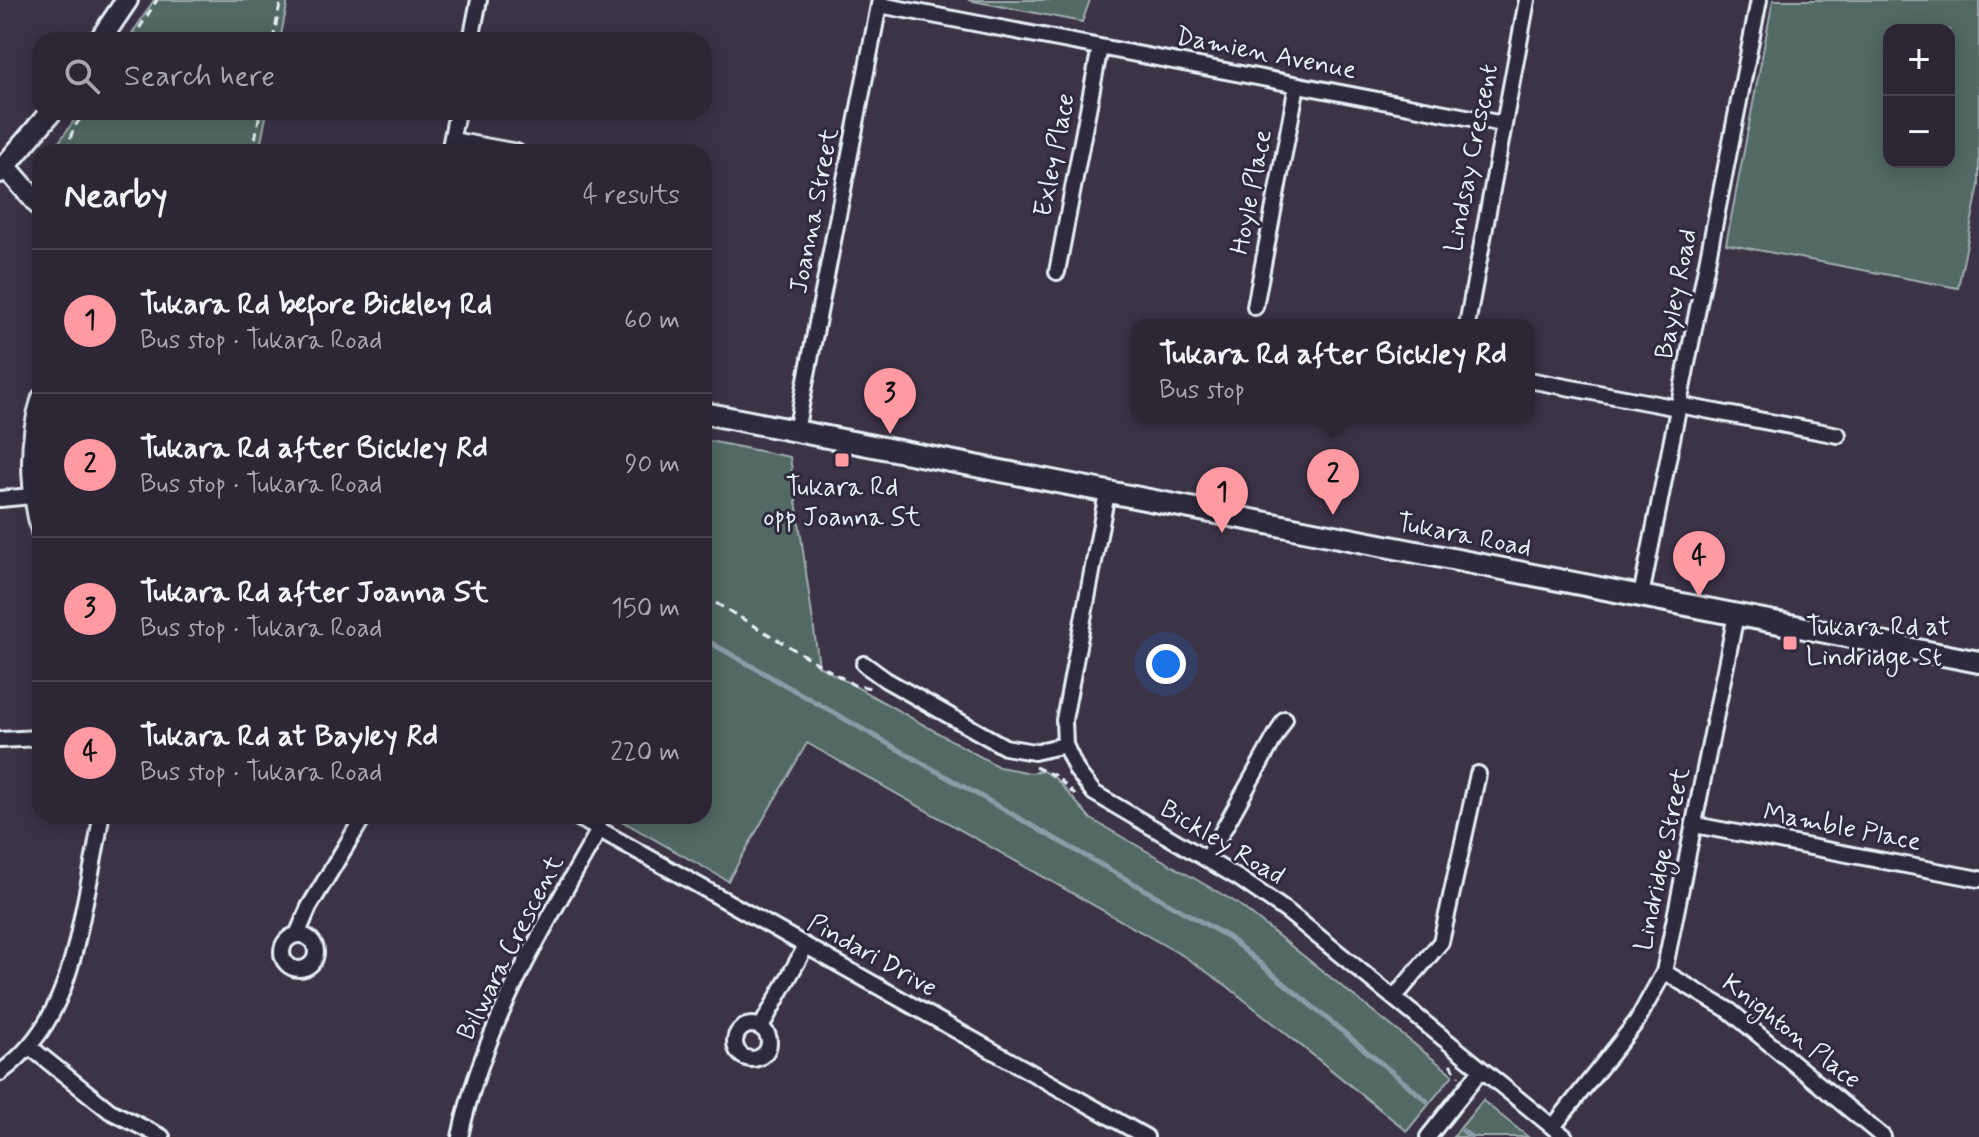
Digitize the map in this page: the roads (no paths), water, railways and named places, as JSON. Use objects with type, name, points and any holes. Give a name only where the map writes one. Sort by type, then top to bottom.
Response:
[{"type":"street","points":[[105,32],[127,0]]},
{"type":"street","points":[[473,32],[479,0]]},
{"type":"street","name":"Lindsay Crescent","points":[[1468,319],[1527,0]]},
{"type":"street","name":"Bayley Road","points":[[1641,596],[1759,0]]},
{"type":"street","name":"Damien Avenue","points":[[880,2],[1503,124]]},
{"type":"street","name":"Joanna Street","points":[[796,431],[880,2]]},
{"type":"street","name":"Exley Place","points":[[1057,272],[1100,47]]},
{"type":"street","name":"Hoyle Place","points":[[1255,307],[1297,85]]},
{"type":"street","points":[[32,198],[3,169],[44,120]]},
{"type":"street","points":[[451,144],[456,120]]},
{"type":"street","points":[[1535,381],[1838,435]]},
{"type":"street","name":"Tukara Road","points":[[712,415],[1979,662]]},
{"type":"street","points":[[32,434],[32,500]]},
{"type":"street","name":"Bickley Road","points":[[1107,493],[1065,708],[1065,745],[1077,771],[1094,793],[1207,859],[1288,912],[1565,1137]]},
{"type":"street","points":[[0,499],[31,496]]},
{"type":"street","name":"Lindridge Street","points":[[1553,1127],[1637,1021],[1664,972],[1736,615]]},
{"type":"street","points":[[864,664],[886,680],[1005,747],[1034,752],[1065,745]]},
{"type":"street","points":[[1207,859],[1285,719]]},
{"type":"street","points":[[0,740],[32,738]]},
{"type":"street","points":[[1394,998],[1441,942],[1478,774]]},
{"type":"street","points":[[0,1073],[30,1047],[52,1015],[68,980],[99,824]]},
{"type":"street","points":[[297,935],[309,907],[359,824]]},
{"type":"street","name":"Pindari Drive","points":[[589,824],[1146,1137]]},
{"type":"street","name":"Mamble Place","points":[[1695,825],[1979,879]]},
{"type":"street","name":"Bilwara Crescent","points":[[460,1137],[505,1003],[599,830]]},
{"type":"street","points":[[761,1027],[806,946]]},
{"type":"street","name":"Knighton Place","points":[[1664,972],[1730,1011],[1883,1137]]},
{"type":"street","points":[[30,1047],[102,1105],[162,1137]]},
{"type":"street","points":[[1428,1137],[1481,1070]]},
{"type":"waterway","points":[[712,644],[1228,937],[1427,1101]]},
{"type":"waterway","points":[[1463,1131],[1471,1137]]},
{"type":"place","name":"Tukara Rd after Joanna St","points":[[890,434]]},
{"type":"place","name":"Tukara Rd opp Joanna St","points":[[842,460]]},
{"type":"place","name":"Tukara Rd after Bickley Rd","points":[[1333,515]]},
{"type":"place","name":"Tukara Rd before Bickley Rd","points":[[1222,533]]},
{"type":"place","name":"Tukara Rd at Bayley Rd","points":[[1699,597]]},
{"type":"place","name":"Tukara Rd at Lindridge St","points":[[1790,643]]}]
